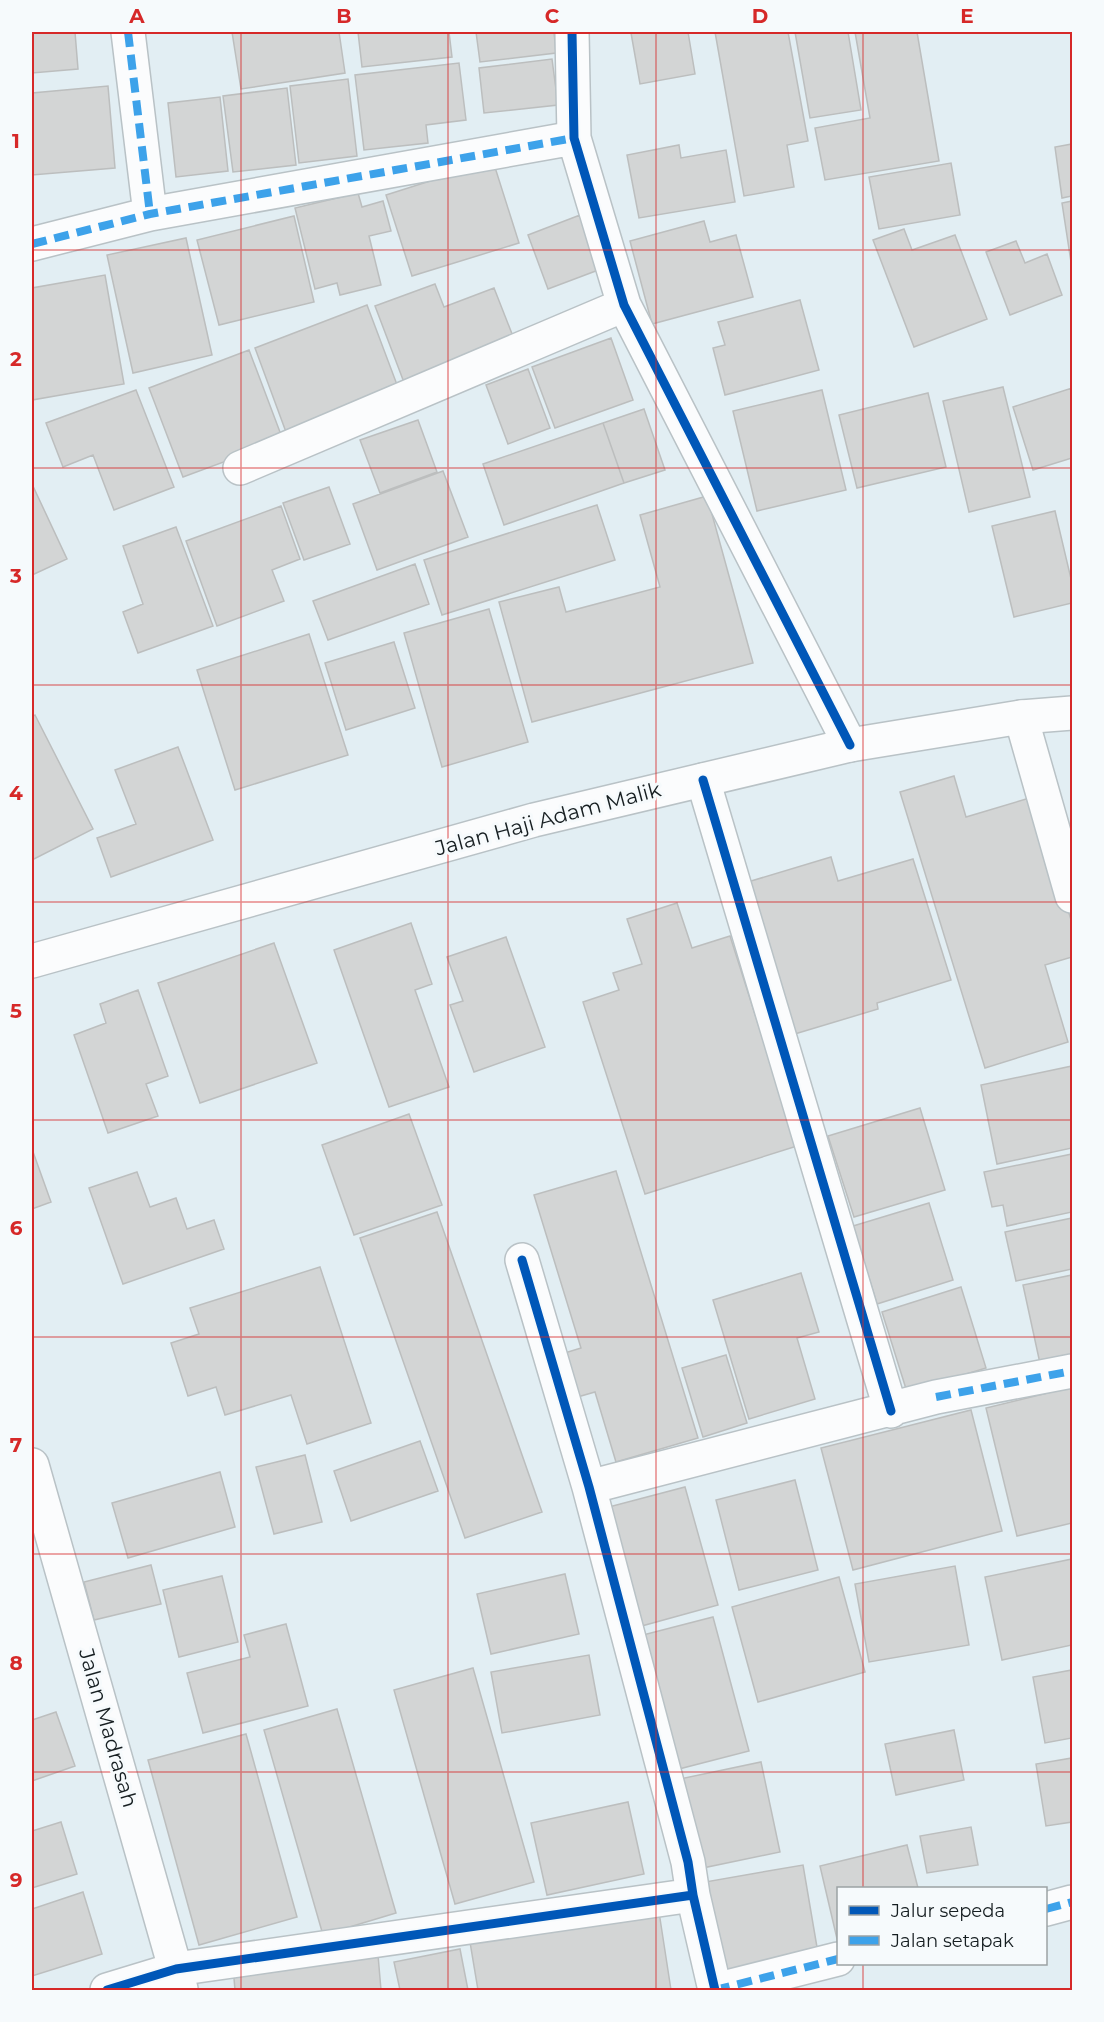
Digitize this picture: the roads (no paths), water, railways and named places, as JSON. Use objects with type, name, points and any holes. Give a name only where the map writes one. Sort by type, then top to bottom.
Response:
[{"type":"street","points":[[128,32],[150,214]]},
{"type":"street","points":[[572,32],[574,138],[624,305],[850,745]]},
{"type":"street","points":[[32,244],[150,214],[574,138]]},
{"type":"street","points":[[240,468],[624,305]]},
{"type":"street","name":"Jalan Haji Adam Malik","points":[[32,961],[324,881],[534,820],[850,745],[1021,717],[1072,713]]},
{"type":"street","points":[[1021,717],[1072,896]]},
{"type":"street","points":[[703,780],[891,1411]]},
{"type":"street","points":[[522,1260],[589,1487],[688,1862],[693,1895],[715,1990],[837,1959]]},
{"type":"street","points":[[589,1487],[891,1411],[936,1397],[1072,1371]]},
{"type":"street","name":"Jalan Madrasah","points":[[32,1466],[179,1980]]},
{"type":"street","points":[[107,1990],[693,1895]]},
{"type":"street","points":[[1047,1909],[1072,1902]]}]
